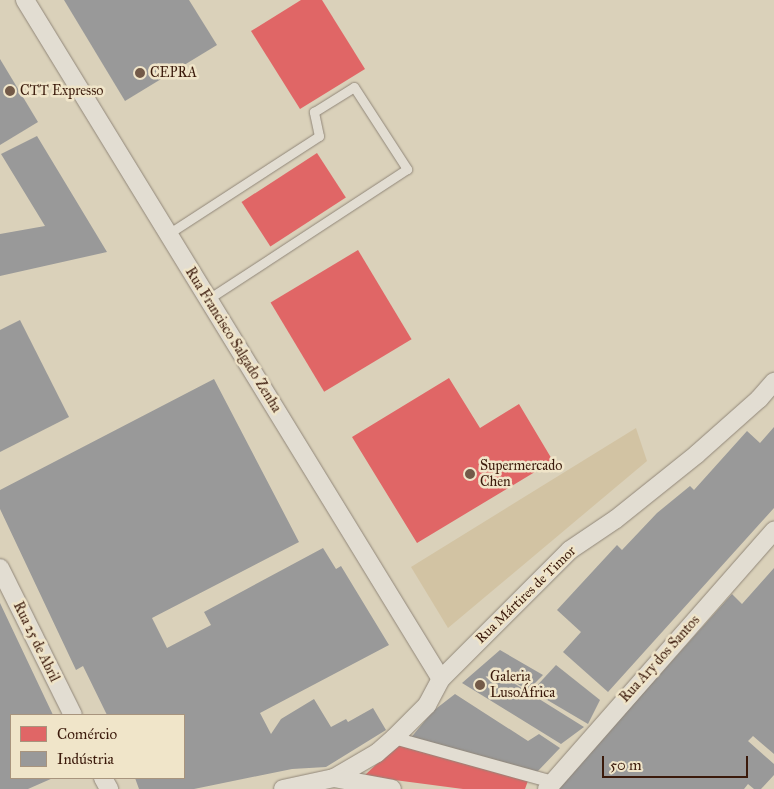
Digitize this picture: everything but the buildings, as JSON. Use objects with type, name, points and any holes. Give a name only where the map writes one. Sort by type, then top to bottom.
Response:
[{"type":"street","name":"Rua Francisco Salgado Zenha","points":[[25,0],[441,679]]},
{"type":"street","name":"Rua Mártires de Timor","points":[[334,778],[377,754],[394,738],[427,704],[441,679],[570,550],[616,519],[698,454],[759,399],[774,382]]},
{"type":"street","name":"Rua Ary dos Santos","points":[[550,785],[774,530]]},
{"type":"street","name":"Rua 25 de Abril","points":[[0,568],[72,714]]},
{"type":"street","points":[[394,738],[550,785]]},
{"type":"street","points":[[283,789],[334,778],[392,789]]},
{"type":"lane","points":[[168,234],[319,136],[314,112],[354,87],[407,169],[208,299]]},
{"type":"shaded area","points":[[636,428],[647,461],[448,628],[411,567]]},
{"type":"place","name":"CEPRA","points":[[140,73]]},
{"type":"place","name":"CTT Expresso","points":[[10,91]]},
{"type":"place","name":"Supermercado Chen","points":[[470,474]]},
{"type":"place","name":"Galeria LusoÁfrica","points":[[480,685]]}]
